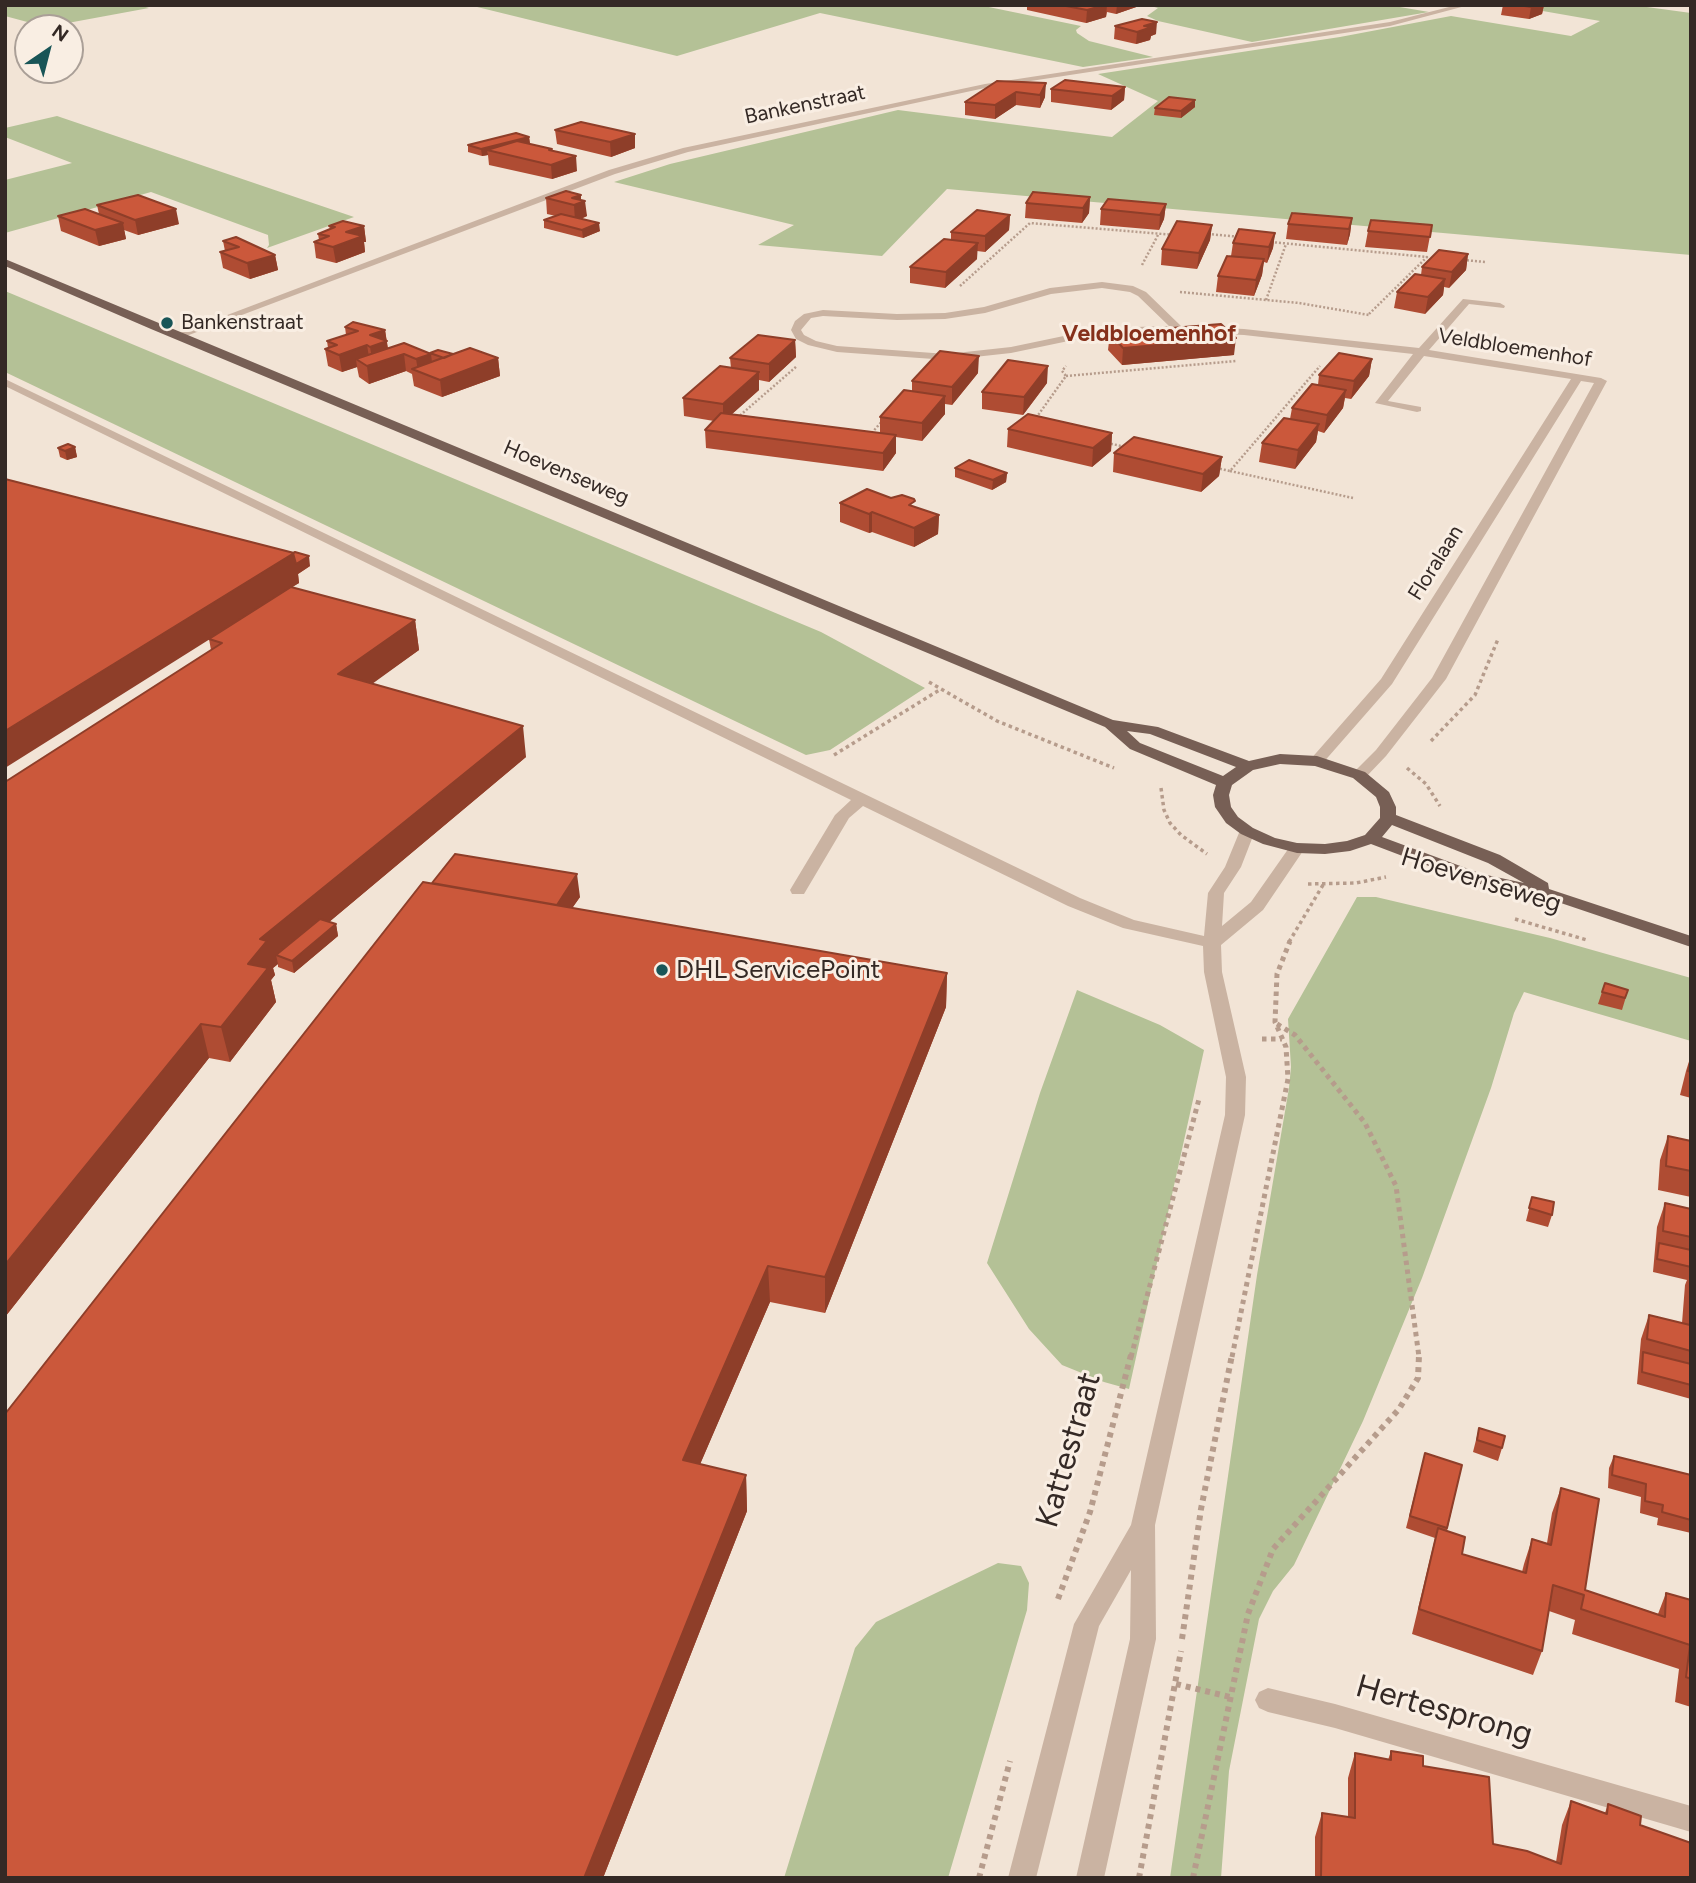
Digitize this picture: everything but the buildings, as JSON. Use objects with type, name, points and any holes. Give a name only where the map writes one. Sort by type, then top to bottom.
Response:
[{"type":"main road","name":"Hoevenseweg","points":[[5,262],[1110,724],[1153,730],[1248,766]]},
{"type":"main road","name":"Hoevenseweg","points":[[1110,724],[1135,746],[1225,783]]},
{"type":"main road","points":[[1280,759],[1317,761],[1359,775],[1383,795],[1388,807],[1388,818],[1371,838],[1350,846],[1297,848],[1269,841],[1247,831],[1233,820],[1223,807],[1221,794],[1225,783],[1248,766],[1280,759]]},
{"type":"main road","name":"Hoevenseweg","points":[[1388,818],[1494,859],[1558,896]]},
{"type":"main road","name":"Hoevenseweg","points":[[1371,838],[1477,878],[1558,896],[1691,942]]},
{"type":"street","name":"Bankenstraat","points":[[177,336],[612,172],[686,150],[985,86],[1390,24],[1466,5]]},
{"type":"street","points":[[821,345],[800,337],[796,330],[799,323],[808,316],[833,312],[926,317],[985,310],[1050,291],[1074,288],[1118,286],[1138,292],[1151,300],[1178,328]]},
{"type":"street","name":"Veldbloemenhof","points":[[1417,409],[1381,403],[1467,301],[1500,306]]},
{"type":"street","name":"Veldbloemenhof","points":[[821,345],[879,353],[947,357],[1011,350],[1089,333],[1178,328],[1422,352],[1601,381],[1439,679],[1381,753],[1359,775]]},
{"type":"street","name":"Floralaan","points":[[1317,761],[1387,681],[1578,377]]},
{"type":"street","points":[[5,382],[1109,918],[1149,930],[1212,943]]},
{"type":"street","points":[[798,890],[843,815],[861,799]]},
{"type":"street","points":[[1090,1878],[1143,1639],[1143,1525],[1235,1115],[1236,1077],[1213,972],[1212,943],[1216,893],[1233,867],[1247,831]]},
{"type":"street","points":[[1212,943],[1258,906],[1297,848]]},
{"type":"street","points":[[1022,1878],[1087,1624],[1143,1525]]},
{"type":"street","name":"Hertesprong","points":[[1268,1700],[1349,1720],[1691,1819]]},
{"type":"path","points":[[926,317],[1030,223],[1182,235]]},
{"type":"path","points":[[1202,234],[1248,238]]},
{"type":"path","points":[[1270,242],[1427,257],[1368,315]]},
{"type":"path","points":[[1266,300],[1286,244]]},
{"type":"path","points":[[1463,260],[1486,262]]},
{"type":"path","points":[[1138,292],[1154,290],[1266,300],[1380,317]]},
{"type":"path","points":[[1066,376],[1062,371],[1089,333]]},
{"type":"path","points":[[1230,471],[1341,342]]},
{"type":"path","points":[[731,424],[821,345]]},
{"type":"path","points":[[1033,421],[1066,376],[1239,361]]},
{"type":"path","points":[[865,440],[884,419]]},
{"type":"path","points":[[1095,440],[1136,450]]},
{"type":"path","points":[[1203,465],[1353,498]]},
{"type":"path","points":[[929,682],[989,718],[1124,772]]},
{"type":"path","points":[[807,772],[941,689]]},
{"type":"path","points":[[1149,783],[1161,788],[1164,810],[1181,835],[1212,858],[1233,867]]},
{"type":"path","name":"Hoevenseweg","points":[[1277,880],[1323,884],[1356,883],[1386,877],[1397,881]]},
{"type":"path","points":[[1139,1878],[1176,1684],[1201,1509],[1288,1079],[1286,1046],[1275,1022],[1277,974],[1283,955],[1323,884]]},
{"type":"path","name":"Hoevenseweg","points":[[1503,916],[1591,941]]},
{"type":"path","points":[[1192,1878],[1228,1697],[1248,1614],[1273,1549],[1398,1409],[1418,1378],[1420,1347],[1396,1186],[1364,1124],[1295,1035],[1275,1022]]},
{"type":"path","name":"Kattestraat","points":[[1053,1612],[1090,1512],[1209,1062],[1253,1040],[1282,1039]]},
{"type":"path","points":[[1176,1684],[1228,1697],[1268,1700]]},
{"type":"path","points":[[979,1878],[1012,1757]]},
{"type":"green space","points":[[5,5],[139,5],[149,8],[84,20],[84,14],[14,14],[14,18],[5,16]]},
{"type":"green space","points":[[469,5],[979,5],[1081,26],[1076,30],[1077,33],[1089,41],[1153,57],[1083,67],[820,13],[677,56]]},
{"type":"green space","points":[[1147,5],[1388,5],[1429,12],[1252,42],[1158,21],[1147,16],[1158,8]]},
{"type":"green space","points":[[1548,5],[1632,5],[1691,13],[1691,255],[947,189],[882,256],[758,245],[794,225],[614,182],[670,164],[898,110],[1112,137],[1158,101],[1098,74],[1340,37],[1451,16],[1571,36],[1600,21],[1537,10]]},
{"type":"green space","points":[[57,116],[354,217],[267,248],[268,235],[151,192],[5,233],[5,180],[72,163],[5,137],[5,128]]},
{"type":"green space","points":[[5,291],[821,632],[925,688],[830,750],[806,755],[5,372]]},
{"type":"green space","points":[[1357,897],[1376,897],[1550,938],[1691,978],[1691,1041],[1524,992],[1514,1013],[1491,1088],[1422,1278],[1363,1421],[1294,1565],[1273,1591],[1259,1619],[1229,1771],[1221,1878],[1170,1878],[1257,1275],[1289,1088],[1291,1067],[1288,1019]]},
{"type":"green space","points":[[1077,990],[1160,1025],[1204,1050],[1129,1389],[1062,1365],[1029,1329],[987,1263],[1040,1093]]},
{"type":"green space","points":[[998,1563],[1021,1566],[1029,1583],[1027,1610],[948,1878],[784,1878],[855,1648],[876,1622]]},
{"type":"place","name":"Bankenstraat","points":[[167,323]]},
{"type":"place","name":"DHL ServicePoint","points":[[662,970]]},
{"type":"district","name":"Veldbloemenhof","points":[[1149,334]]}]
